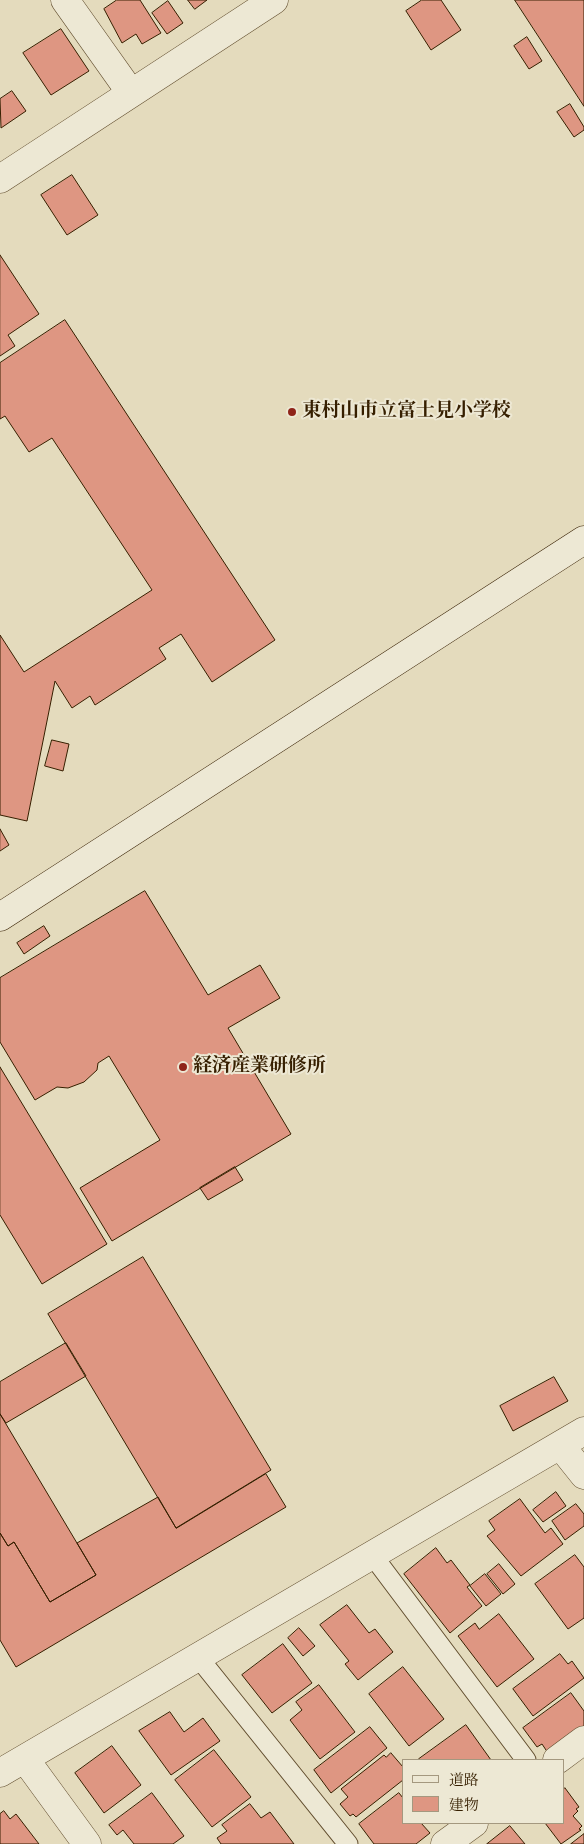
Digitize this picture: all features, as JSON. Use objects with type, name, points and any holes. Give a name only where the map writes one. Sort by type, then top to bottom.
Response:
[{"type":"street","points":[[65,0],[131,93]]},
{"type":"street","points":[[0,179],[274,0]]},
{"type":"street","points":[[0,917],[584,540]]},
{"type":"street","points":[[0,1773],[373,1556],[584,1430]]},
{"type":"street","points":[[560,1445],[584,1475]]},
{"type":"street","points":[[558,1759],[584,1740]]},
{"type":"street","points":[[25,1758],[87,1844]]},
{"type":"street","points":[[446,1844],[473,1824]]},
{"type":"lane","points":[[373,1556],[525,1759]]},
{"type":"lane","points":[[198,1657],[348,1844]]},
{"type":"building","points":[[117,0],[140,0],[161,33],[142,44],[136,34],[122,43],[104,9]]},
{"type":"building","points":[[188,0],[207,0],[195,9]]},
{"type":"building","points":[[422,0],[441,0],[461,30],[431,50],[406,11]]},
{"type":"building","points":[[515,0],[584,0],[584,106]]},
{"type":"building","points":[[168,1],[183,23],[167,34],[152,13]]},
{"type":"building","points":[[61,29],[89,71],[51,95],[23,53]]},
{"type":"building","points":[[527,37],[542,61],[529,69],[514,46]]},
{"type":"building","points":[[12,91],[26,111],[1,128],[0,99]]},
{"type":"building","points":[[570,104],[584,127],[584,130],[574,137],[557,112]]},
{"type":"building","points":[[72,175],[98,215],[67,235],[41,195]]},
{"type":"building","points":[[0,255],[39,314],[8,335],[15,346],[0,356]]},
{"type":"building","points":[[65,320],[275,640],[212,682],[181,634],[159,648],[166,659],[95,705],[90,696],[72,708],[55,681],[27,821],[0,815],[0,635],[24,672],[152,590],[52,438],[29,452],[5,416],[0,419],[0,363]]},
{"type":"building","points":[[52,740],[69,744],[63,771],[45,766]]},
{"type":"building","points":[[0,829],[9,845],[0,851]]},
{"type":"building","name":"経済産業研修所","points":[[145,891],[208,995],[260,965],[280,998],[228,1028],[291,1134],[112,1241],[80,1188],[160,1140],[109,1056],[98,1063],[97,1070],[84,1082],[68,1088],[57,1087],[35,1100],[0,1042],[0,978]]},
{"type":"building","points":[[44,926],[50,936],[24,954],[17,943]]},
{"type":"building","points":[[0,1067],[107,1244],[42,1284],[0,1215]]},
{"type":"building","points":[[235,1167],[243,1180],[208,1200],[200,1188]]},
{"type":"building","points":[[143,1257],[271,1470],[176,1528],[48,1314]]},
{"type":"building","points":[[66,1343],[86,1376],[6,1423],[0,1414],[0,1382]]},
{"type":"building","points":[[554,1377],[568,1401],[513,1431],[500,1406]]},
{"type":"building","points":[[0,1414],[96,1575],[50,1602],[14,1542],[8,1546],[0,1533]]},
{"type":"building","points":[[266,1474],[286,1507],[16,1667],[0,1640],[0,1533],[8,1546],[14,1542],[50,1602],[96,1575],[77,1543],[158,1497],[176,1528]]},
{"type":"building","points":[[556,1492],[566,1506],[543,1522],[533,1510]]},
{"type":"building","points":[[520,1499],[545,1533],[551,1528],[563,1544],[521,1576],[487,1536],[495,1530],[489,1521]]},
{"type":"building","points":[[576,1504],[584,1514],[584,1526],[565,1540],[552,1521]]},
{"type":"building","points":[[436,1548],[447,1563],[451,1560],[470,1585],[467,1587],[482,1606],[450,1633],[404,1574]]},
{"type":"building","points":[[575,1555],[584,1567],[584,1618],[568,1629],[535,1584]]},
{"type":"building","points":[[499,1564],[515,1584],[503,1594],[487,1574]]},
{"type":"building","points":[[485,1574],[501,1594],[486,1606],[470,1586]]},
{"type":"building","points":[[347,1605],[369,1633],[375,1629],[393,1652],[358,1680],[345,1664],[349,1661],[320,1625]]},
{"type":"building","points":[[499,1614],[534,1659],[497,1687],[458,1636],[475,1623],[479,1629]]},
{"type":"building","points":[[299,1628],[315,1646],[303,1656],[288,1638]]},
{"type":"building","points":[[283,1644],[312,1683],[272,1713],[242,1675]]},
{"type":"building","points":[[560,1654],[568,1664],[572,1661],[584,1678],[533,1716],[513,1689]]},
{"type":"building","points":[[403,1667],[444,1719],[409,1746],[369,1694]]},
{"type":"building","points":[[319,1685],[355,1732],[320,1759],[290,1720],[302,1710],[296,1702]]},
{"type":"building","points":[[571,1693],[584,1711],[584,1727],[548,1753],[542,1744],[537,1747],[523,1728]]},
{"type":"building","points":[[170,1712],[184,1732],[203,1718],[220,1741],[171,1775],[139,1731]]},
{"type":"building","points":[[466,1725],[490,1759],[419,1759]]},
{"type":"building","points":[[370,1727],[387,1748],[331,1793],[314,1770]]},
{"type":"building","points":[[112,1746],[141,1785],[104,1813],[75,1773]]},
{"type":"building","points":[[214,1750],[251,1797],[212,1827],[175,1780]]},
{"type":"building","points":[[391,1753],[402,1766],[402,1781],[356,1817],[353,1814],[350,1816],[340,1804],[348,1797],[341,1789],[384,1755],[386,1757]]},
{"type":"building","points":[[564,1789],[579,1807],[573,1816],[582,1826],[579,1829],[581,1830],[561,1844],[546,1824],[564,1824]]},
{"type":"building","points":[[152,1793],[184,1836],[173,1844],[134,1844],[123,1830],[117,1835],[109,1825]]},
{"type":"building","points":[[399,1793],[402,1797],[402,1824],[422,1824],[430,1833],[416,1844],[374,1844],[359,1824]]},
{"type":"building","points":[[250,1804],[261,1818],[270,1812],[294,1844],[221,1844],[217,1838],[227,1831],[222,1825]]},
{"type":"building","points":[[4,1811],[10,1819],[16,1814],[39,1844],[0,1844],[0,1814]]},
{"type":"building","points":[[510,1826],[525,1844],[487,1844]]},
{"type":"building","points":[[584,1834],[584,1844],[571,1844]]},
{"type":"place","name":"東村山市立富士見小学校","points":[[292,412]]},
{"type":"place","name":"経済産業研修所","points":[[183,1067]]}]
